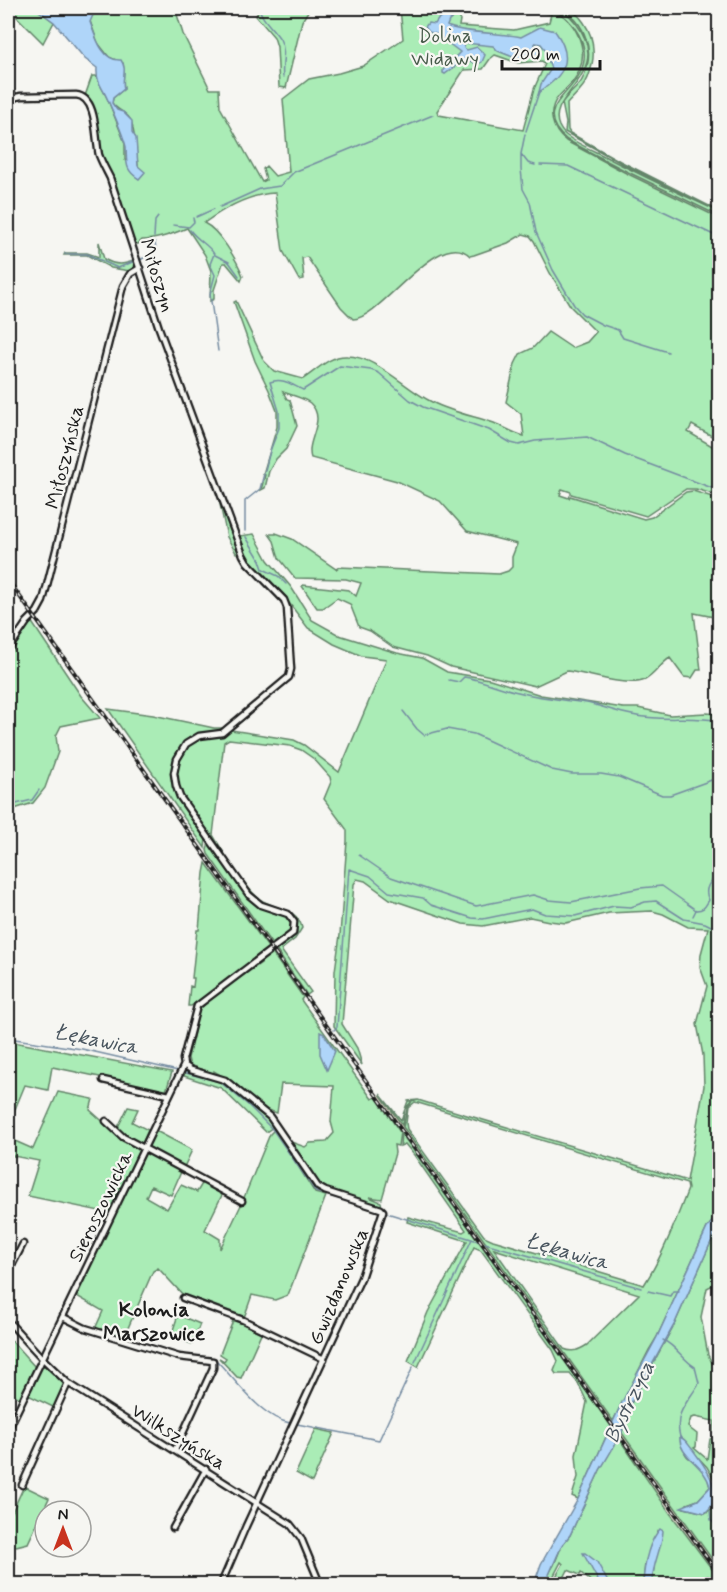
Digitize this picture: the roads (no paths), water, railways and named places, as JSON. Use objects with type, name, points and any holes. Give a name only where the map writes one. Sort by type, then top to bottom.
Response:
[{"type":"street","points":[[8,89],[14,97]]},
{"type":"street","name":"Miłoszyn","points":[[8,99],[82,96],[89,103],[99,155],[110,178],[169,356],[235,535],[246,562],[286,603],[291,669],[287,679],[222,733],[194,738],[181,751],[174,772],[178,792],[249,895],[261,905],[288,914],[295,927],[291,936],[197,1006],[183,1059],[184,1065]]},
{"type":"street","name":"Miłoszyńska","points":[[8,650],[27,622],[38,612],[43,601],[123,286],[130,274],[140,268]]},
{"type":"street","name":"Sieroszowicka","points":[[8,1430],[184,1065]]},
{"type":"street","name":"Gwizdanowska","points":[[184,1065],[191,1070],[225,1080],[270,1116],[318,1187],[383,1211],[367,1264],[221,1584]]},
{"type":"street","points":[[103,1080],[169,1095]]},
{"type":"street","points":[[106,1121],[123,1137],[242,1202]]},
{"type":"street","points":[[8,1277],[22,1244]]},
{"type":"street","points":[[183,1298],[244,1320],[324,1359]]},
{"type":"street","points":[[63,1317],[85,1328],[179,1358],[213,1361],[213,1366],[175,1450]]},
{"type":"street","name":"Wilkszyńska","points":[[8,1321],[69,1383],[286,1521],[297,1531],[320,1584]]},
{"type":"street","points":[[22,1485],[69,1383]]},
{"type":"street","points":[[173,1528],[206,1469]]},
{"type":"water","points":[[35,8],[93,8],[90,22],[100,47],[109,57],[121,60],[124,67],[124,89],[113,98],[112,103],[117,110],[123,112],[132,121],[138,166],[145,172],[139,179],[129,169],[125,142],[98,81],[97,68],[85,59],[54,22]]},
{"type":"water","points":[[452,8],[456,8],[455,16],[447,26],[453,28],[521,37],[540,27],[555,31],[565,50],[566,58],[561,73],[539,92],[541,84],[551,69],[545,49],[541,44],[535,43],[540,49],[539,55],[518,59],[498,51],[493,46],[465,43],[464,48],[467,50],[477,47],[485,55],[482,62],[477,64],[465,59],[445,74],[443,73],[443,70],[460,52],[425,27],[428,23],[435,24]]},
{"type":"water","points":[[320,1032],[324,1034],[335,1051],[327,1070],[320,1054]]},
{"type":"water","name":"Bystrzyca","points":[[719,1213],[719,1228],[675,1323],[632,1401],[624,1420],[622,1433],[600,1470],[548,1577],[542,1584],[534,1584],[541,1564],[578,1499],[622,1402],[657,1337],[707,1228]]},
{"type":"water","points":[[680,1437],[698,1457],[709,1474],[715,1491],[711,1506],[705,1513],[681,1507],[698,1500],[710,1487],[703,1473],[683,1450]]},
{"type":"water","points":[[660,1529],[663,1531],[662,1538],[652,1584],[643,1584],[647,1555]]},
{"type":"water","points":[[583,1553],[597,1562],[609,1584],[600,1584]]},
{"type":"waterway","points":[[260,8],[260,12],[278,35],[282,44],[283,77]]},
{"type":"waterway","points":[[526,131],[539,92]]},
{"type":"waterway","points":[[220,207],[260,189],[280,186],[294,172],[433,115]]},
{"type":"waterway","points":[[525,134],[521,154],[528,163],[535,165]]},
{"type":"waterway","points":[[521,154],[523,189],[530,202],[536,232],[553,270],[574,305],[582,314],[618,330],[623,338],[668,352]]},
{"type":"waterway","points":[[540,165],[568,166],[720,238]]},
{"type":"waterway","points":[[196,217],[214,209]]},
{"type":"waterway","points":[[154,237],[155,221],[158,217]]},
{"type":"waterway","points":[[173,225],[189,227],[194,222],[193,218]]},
{"type":"waterway","points":[[190,230],[214,254],[210,264],[215,275],[210,294],[218,351]]},
{"type":"waterway","points":[[140,260],[156,251],[155,242]]},
{"type":"waterway","points":[[65,254],[87,254],[118,268],[135,261]]},
{"type":"waterway","points":[[215,255],[229,262],[239,276]]},
{"type":"waterway","points":[[245,531],[245,501],[260,489],[279,428],[279,411],[270,382],[283,381],[303,390],[340,366],[379,373],[410,400],[423,407],[489,430],[511,443],[519,445],[535,441],[587,437],[625,455],[720,491]]},
{"type":"waterway","points":[[246,537],[263,569],[278,576],[286,584]]},
{"type":"waterway","points":[[290,609],[290,623]]},
{"type":"waterway","points":[[283,679],[289,668]]},
{"type":"waterway","points":[[246,716],[289,681],[293,670]]},
{"type":"waterway","points":[[449,680],[459,682],[464,677],[527,694],[587,703],[643,717],[720,721]]},
{"type":"waterway","points":[[403,711],[424,735],[447,729],[474,734],[552,770],[572,774],[601,774],[619,777],[662,795],[670,795],[720,777]]},
{"type":"waterway","points":[[8,806],[32,800],[39,790]]},
{"type":"waterway","points":[[359,855],[391,877],[476,906],[533,895],[549,900],[571,902],[640,888],[662,886],[699,910],[709,900],[707,888],[720,872]]},
{"type":"waterway","points":[[334,1030],[337,1027],[349,869],[370,876],[389,892],[423,898],[431,905],[472,918],[483,919],[532,909],[545,914],[575,916],[614,906],[631,907],[656,901],[684,919],[711,926]]},
{"type":"waterway","points":[[693,916],[696,910]]},
{"type":"waterway","name":"Łękawica","points":[[8,1038],[82,1049],[178,1071]]},
{"type":"waterway","name":"Łękawica","points":[[182,1072],[220,1082],[248,1105],[273,1130],[316,1192],[380,1211]]},
{"type":"waterway","name":"Łękawica","points":[[387,1213],[478,1241]]},
{"type":"waterway","points":[[415,1362],[472,1239]]},
{"type":"waterway","name":"Łękawica","points":[[485,1243],[641,1288]]},
{"type":"waterway","name":"Łękawica","points":[[648,1291],[670,1296],[673,1291],[679,1291]]},
{"type":"waterway","points":[[663,1340],[695,1367],[699,1383],[681,1413],[678,1428],[680,1437]]},
{"type":"waterway","points":[[170,1352],[182,1355]]},
{"type":"waterway","points":[[202,1357],[214,1359]]},
{"type":"waterway","points":[[216,1360],[259,1406],[279,1420],[290,1423]]},
{"type":"waterway","points":[[297,1424],[379,1440],[413,1367]]},
{"type":"waterway","points":[[710,1511],[711,1520],[716,1526],[715,1534],[720,1539]]},
{"type":"railway","points":[[8,580],[720,1576]]},
{"type":"district","name":"Kolonia Marszowice","points":[[154,1321]]},
{"type":"park label","name":"Dolina Widawy","points":[[445,46]]}]
